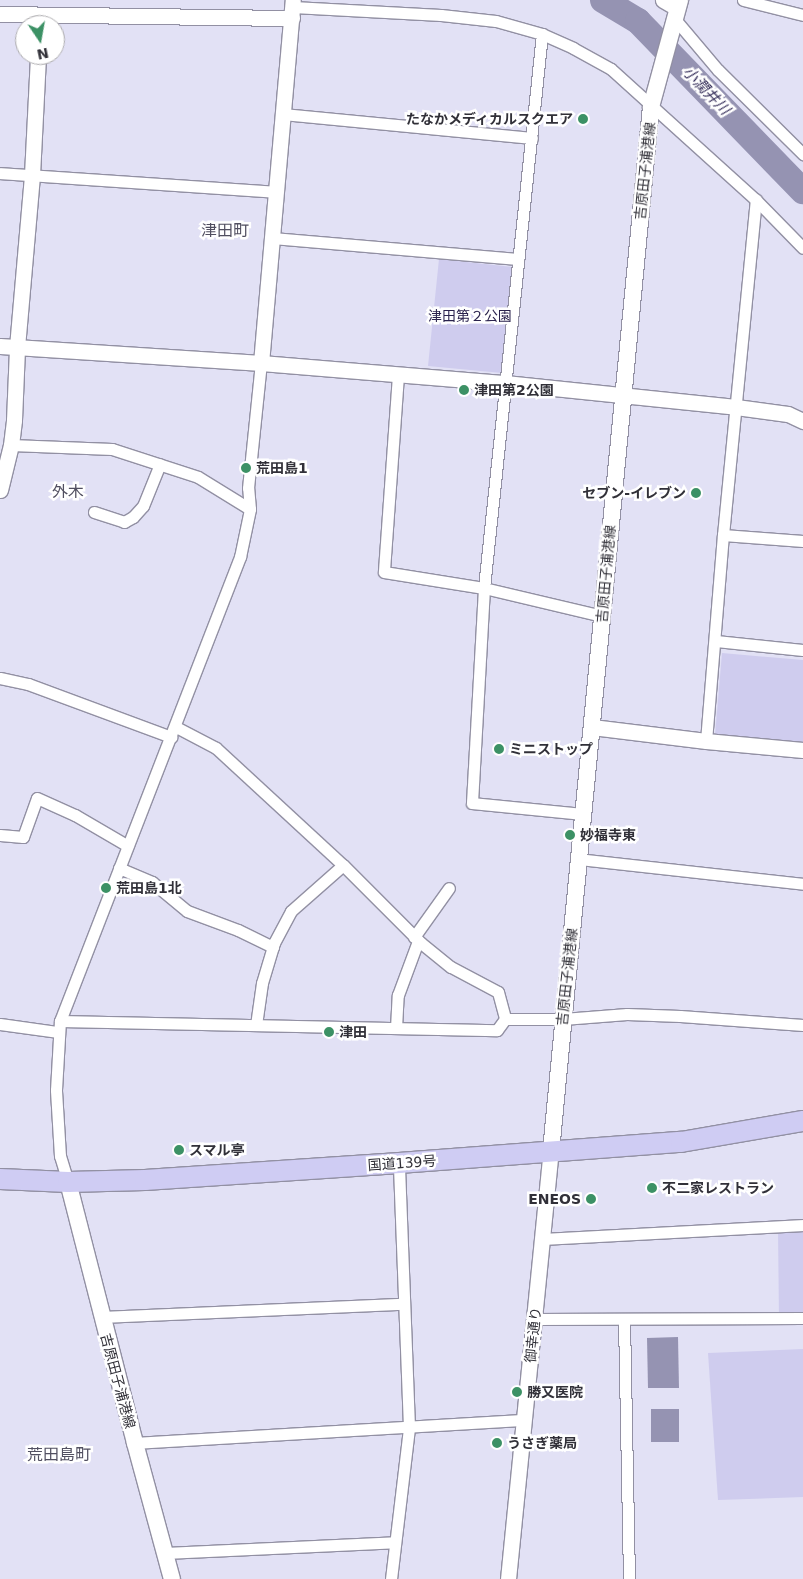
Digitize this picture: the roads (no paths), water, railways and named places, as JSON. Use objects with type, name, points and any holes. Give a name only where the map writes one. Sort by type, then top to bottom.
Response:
[{"type":"highway","name":"国道139号","points":[[0,1179],[68,1182],[145,1180],[399,1163],[681,1142],[803,1121]]},
{"type":"main road","name":"吉原田子浦港線","points":[[551,1151],[622,395],[652,101],[673,10]]},
{"type":"main road","name":"吉原田子浦港線","points":[[68,1182],[134,1443],[172,1579]]},
{"type":"street","points":[[743,0],[803,15]]},
{"type":"street","points":[[68,1182],[60,1156],[56,1100],[55,1072],[59,1026],[240,557],[250,509],[248,488],[292,8]]},
{"type":"street","points":[[65,19],[292,8],[441,15],[496,21],[542,34],[611,69],[652,101],[756,200],[803,248]]},
{"type":"street","points":[[673,10],[718,70],[803,154]]},
{"type":"street","points":[[0,14],[15,16]]},
{"type":"street","points":[[542,34],[484,588],[472,804],[582,814]]},
{"type":"street","points":[[0,490],[11,445],[17,347],[32,175],[38,65]]},
{"type":"street","points":[[283,114],[532,138]]},
{"type":"street","points":[[0,173],[276,192]]},
{"type":"street","points":[[706,741],[716,642],[723,535],[756,200]]},
{"type":"street","points":[[272,238],[518,259]]},
{"type":"street","points":[[0,346],[260,363],[505,383],[736,407],[788,414],[803,421]]},
{"type":"street","points":[[398,375],[384,572],[484,588],[602,616]]},
{"type":"street","points":[[11,445],[112,450],[198,477],[250,509]]},
{"type":"street","points":[[94,512],[124,522],[133,517],[143,506],[160,464]]},
{"type":"street","points":[[723,535],[803,541]]},
{"type":"street","points":[[716,642],[803,650]]},
{"type":"street","points":[[0,678],[28,684],[174,732],[216,748],[342,865],[416,939],[451,967],[498,992],[505,1019]]},
{"type":"street","points":[[592,727],[706,741],[803,750]]},
{"type":"street","points":[[0,835],[23,837],[36,798],[75,815],[128,846]]},
{"type":"street","points":[[578,859],[803,884]]},
{"type":"street","points":[[256,1025],[262,984],[273,948],[291,911],[342,865]]},
{"type":"street","points":[[119,868],[152,882],[187,911],[238,930],[273,948]]},
{"type":"street","points":[[396,1028],[398,995],[416,939],[448,888]]},
{"type":"street","points":[[505,1019],[563,1019],[627,1014],[803,1025]]},
{"type":"street","points":[[0,1024],[59,1026],[256,1025],[496,1030],[505,1019]]},
{"type":"street","name":"御幸通り","points":[[508,1579],[551,1151]]},
{"type":"street","points":[[392,1579],[409,1426],[399,1163]]},
{"type":"street","points":[[542,1239],[803,1225]]},
{"type":"street","points":[[102,1317],[403,1304]]},
{"type":"street","points":[[535,1319],[803,1318]]},
{"type":"street","points":[[624,1319],[629,1579]]},
{"type":"street","points":[[134,1443],[524,1420]]},
{"type":"street","points":[[165,1553],[395,1542]]},
{"type":"waterway","name":"小潤井川","points":[[603,0],[638,21],[803,191]]},
{"type":"place","name":"たなかメディカルスクエア","points":[[583,119]]},
{"type":"place","name":"津田第2公園","points":[[464,390]]},
{"type":"place","name":"荒田島1","points":[[246,468]]},
{"type":"place","name":"セブン-イレブン","points":[[696,493]]},
{"type":"place","name":"ミニストップ","points":[[499,749]]},
{"type":"place","name":"妙福寺東","points":[[570,835]]},
{"type":"place","name":"荒田島1北","points":[[106,888]]},
{"type":"place","name":"津田","points":[[329,1032]]},
{"type":"place","name":"スマル亭","points":[[179,1150]]},
{"type":"place","name":"不二家レストラン","points":[[652,1188]]},
{"type":"place","name":"ENEOS","points":[[591,1199]]},
{"type":"place","name":"勝又医院","points":[[517,1392]]},
{"type":"place","name":"うさぎ薬局","points":[[497,1443]]},
{"type":"district","name":"津田町","points":[[225,231]]},
{"type":"district","name":"外木","points":[[68,492]]},
{"type":"district","name":"荒田島町","points":[[59,1455]]},
{"type":"park label","name":"津田第２公園","points":[[470,316]]}]
